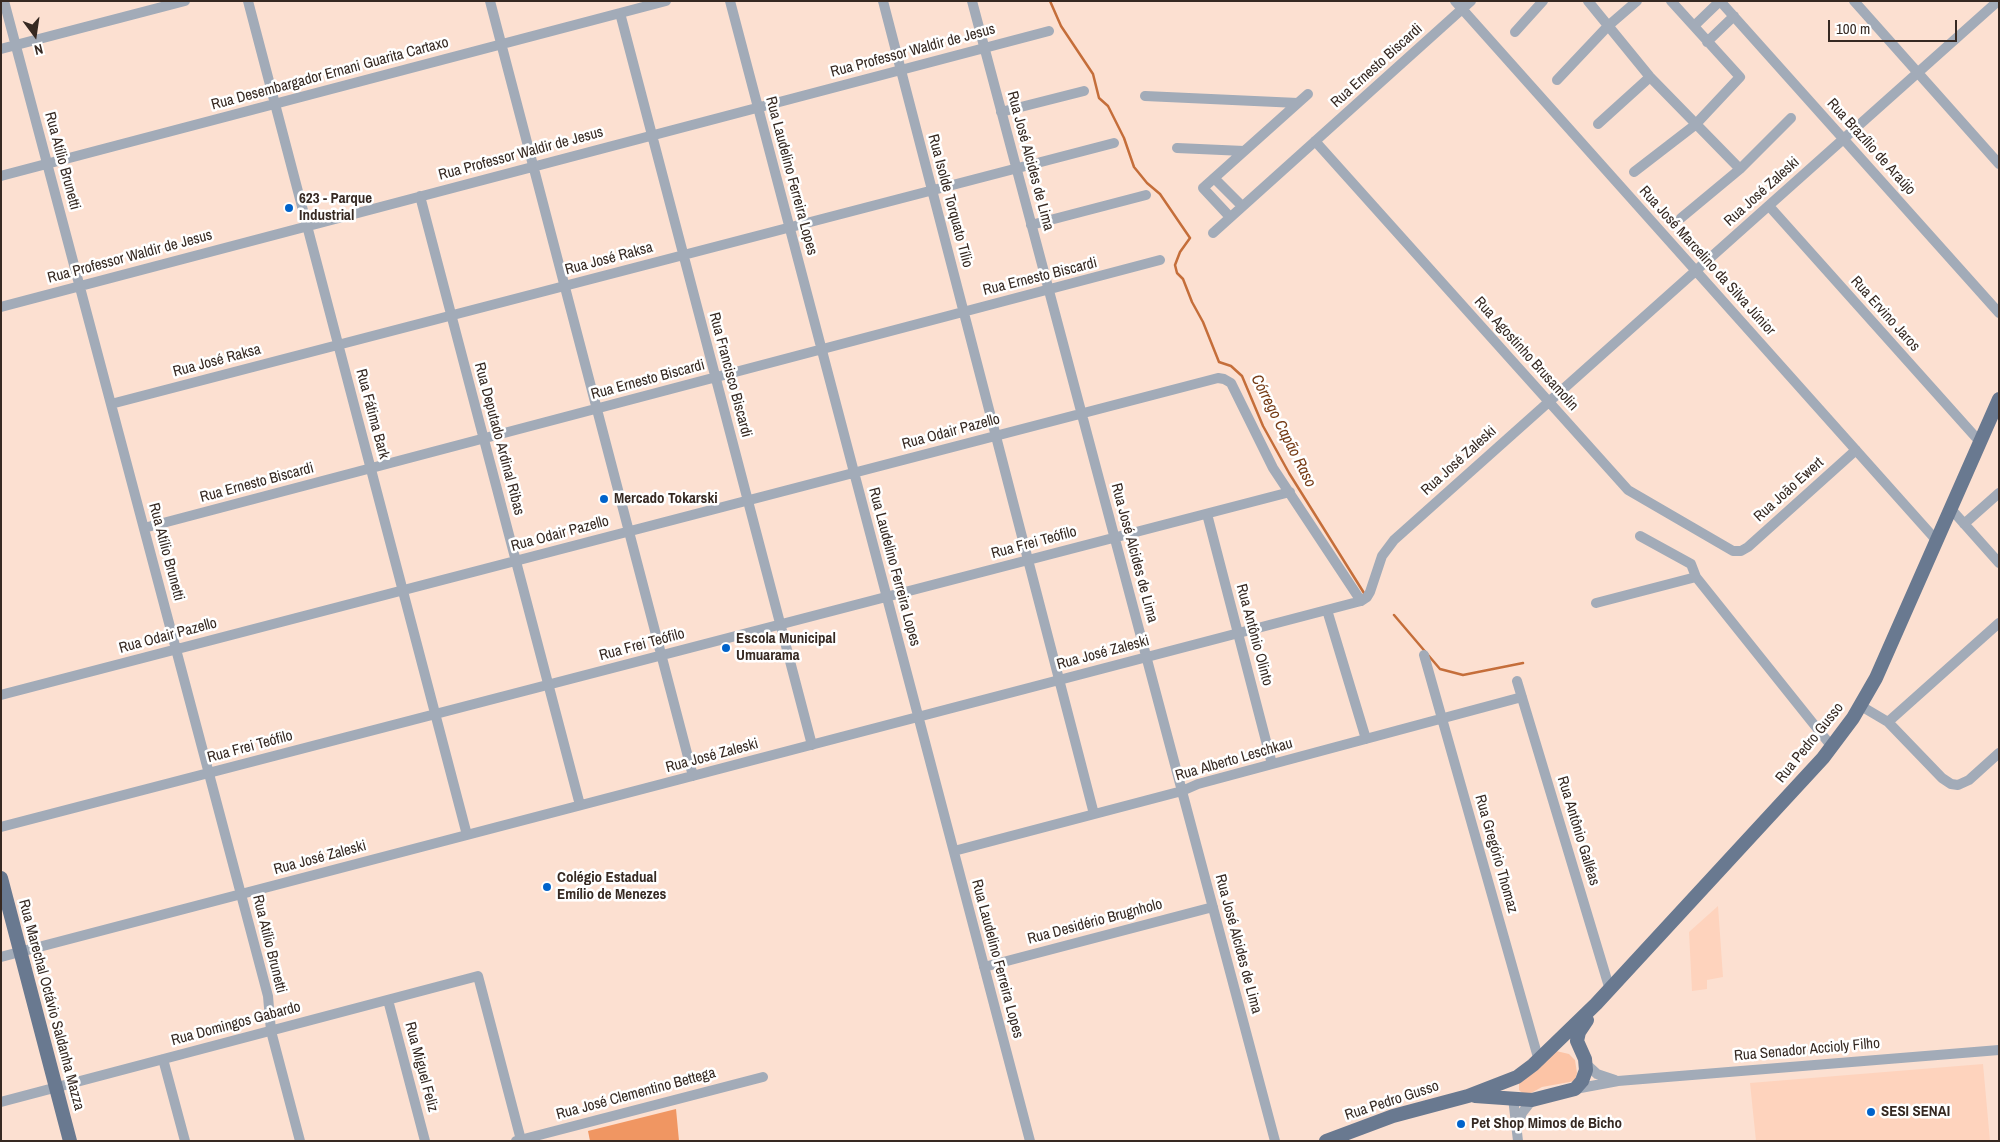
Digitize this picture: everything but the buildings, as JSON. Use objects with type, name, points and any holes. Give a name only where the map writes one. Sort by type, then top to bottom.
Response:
[{"type":"main road","name":"Rua Pedro Gusso","points":[[1326,1141],[1400,1114],[1468,1096],[1510,1080],[1539,1061],[1610,990],[1832,747],[1861,706],[1884,661],[1999,399]]},
{"type":"main road","name":"Rua Marechal Octávio Saldanha Mazza","points":[[1,878],[70,1141]]},
{"type":"main road","name":"Rua Pedro Gusso","points":[[1580,1050],[1577,1037],[1596,1004]]},
{"type":"main road","points":[[1559,1041],[1570,1042],[1580,1050],[1586,1063],[1585,1076],[1575,1088]]},
{"type":"main road","points":[[1510,1080],[1508,1089],[1513,1098]]},
{"type":"main road","name":"Rua Pedro Gusso","points":[[1468,1096],[1532,1100],[1575,1088]]},
{"type":"street","name":"Rua Atílio Brunetti","points":[[4,1],[268,996],[271,1031],[300,1141]]},
{"type":"street","points":[[1,49],[185,1]]},
{"type":"street","name":"Rua Fátima Bark","points":[[248,1],[467,835]]},
{"type":"street","points":[[490,1],[694,776]]},
{"type":"street","name":"Rua Desembargador Ernani Guarita Cartaxo","points":[[1,176],[666,1]]},
{"type":"street","name":"Rua Laudelino Ferreira Lopes","points":[[730,1],[1030,1141]]},
{"type":"street","name":"Rua Isolde Torquato Tílio","points":[[883,1],[1094,814]]},
{"type":"street","name":"Rua José Alcides de Lima","points":[[972,1],[1275,1141]]},
{"type":"street","name":"Rua José Marcelino da Silva Júnior","points":[[1455,1],[1936,540]]},
{"type":"street","name":"Rua Ernesto Biscardi","points":[[1213,232],[1472,1]]},
{"type":"street","points":[[1515,32],[1544,1]]},
{"type":"street","points":[[1588,1],[1650,77],[1740,169]]},
{"type":"street","points":[[1557,80],[1608,26],[1637,1]]},
{"type":"street","points":[[1634,172],[1695,125],[1740,78],[1671,1]]},
{"type":"street","points":[[1694,26],[1720,1]]},
{"type":"street","name":"Rua Brazílio de Araújo","points":[[1720,1],[1999,313]]},
{"type":"street","points":[[1854,1],[1999,164]]},
{"type":"street","name":"Rua José Zaleski","points":[[1,957],[1361,601],[1370,592],[1382,556],[1390,544],[1998,1]]},
{"type":"street","name":"Rua Francisco Biscardi","points":[[620,13],[812,745]]},
{"type":"street","points":[[1707,42],[1734,16]]},
{"type":"street","name":"Rua Professor Waldir de Jesus","points":[[1,307],[1049,31]]},
{"type":"street","points":[[1598,124],[1650,77]]},
{"type":"street","points":[[1001,112],[1084,91]]},
{"type":"street","points":[[1230,217],[1203,188],[1308,94]]},
{"type":"street","points":[[1145,96],[1298,103]]},
{"type":"street","points":[[1681,218],[1740,169],[1791,118]]},
{"type":"street","name":"Rua Agostinho Brusamolin","points":[[1315,141],[1628,490],[1733,551],[1741,552]]},
{"type":"street","name":"Rua José Raksa","points":[[111,404],[1114,143]]},
{"type":"street","points":[[1177,148],[1244,151]]},
{"type":"street","points":[[1214,178],[1242,206]]},
{"type":"street","points":[[1031,225],[1146,195]]},
{"type":"street","name":"Rua Deputado Ardinal Ribas","points":[[420,196],[580,806]]},
{"type":"street","name":"Rua Ervino Jaros","points":[[1769,206],[1980,442]]},
{"type":"street","name":"Rua Ernesto Biscardi","points":[[144,528],[1160,260]]},
{"type":"street","name":"Rua Odair Pazello","points":[[1,695],[1212,379],[1224,379],[1230,382],[1273,468],[1290,492]]},
{"type":"street","name":"Rua João Ewert","points":[[1741,552],[1856,450]]},
{"type":"street","points":[[1290,492],[1361,601]]},
{"type":"street","name":"Rua Frei Teófilo","points":[[1,826],[1290,492]]},
{"type":"street","points":[[1964,524],[1999,493]]},
{"type":"street","points":[[1950,509],[1999,562]]},
{"type":"street","name":"Rua Antônio Olinto","points":[[1207,514],[1272,764]]},
{"type":"street","points":[[1640,536],[1691,564],[1696,578],[1832,747]]},
{"type":"street","points":[[1596,603],[1696,578]]},
{"type":"street","points":[[1327,610],[1366,739]]},
{"type":"street","points":[[1888,722],[1999,623]]},
{"type":"street","name":"Rua Gregório Thomaz","points":[[1424,655],[1539,1061]]},
{"type":"street","name":"Rua Antônio Galléas","points":[[1517,681],[1610,990]]},
{"type":"street","name":"Rua Alberto Leschkau","points":[[954,851],[1182,791],[1198,784],[1522,697]]},
{"type":"street","points":[[1861,706],[1888,722],[1942,778],[1958,784],[1969,780],[1999,753]]},
{"type":"street","name":"Rua Desidério Brugnholo","points":[[984,967],[1213,907]]},
{"type":"street","name":"Rua Domingos Gabardo","points":[[1,1102],[478,976],[518,1140]]},
{"type":"street","name":"Rua Miguel Feliz","points":[[388,1000],[425,1141]]},
{"type":"street","name":"Rua Senador Accioly Filho","points":[[1575,1088],[1618,1081],[1999,1050]]},
{"type":"street","points":[[163,1059],[186,1141]]},
{"type":"street","name":"Rua Senador Accioly Filho","points":[[1586,1063],[1597,1074],[1618,1081]]},
{"type":"street","name":"Rua José Clementino Bettega","points":[[518,1140],[763,1076]]},
{"type":"street","points":[[1513,1098],[1518,1141]]},
{"type":"street","points":[[1517,1127],[1522,1113],[1532,1100]]},
{"type":"shaded area","points":[[1718,906],[1723,977],[1707,980],[1707,989],[1692,991],[1689,932]]},
{"type":"shaded area","points":[[1556,1051],[1569,1054],[1575,1060],[1577,1073],[1575,1081],[1542,1087],[1531,1093],[1523,1094],[1519,1090],[1519,1082]]},
{"type":"shaded area","name":"SESI SENAI","points":[[1983,1064],[1990,1141],[1756,1141],[1750,1083]]},
{"type":"shaded area","points":[[676,1109],[679,1141],[590,1141],[588,1131]]},
{"type":"waterway","name":"Córrego Capão Raso","points":[[1050,1],[1061,26],[1093,74],[1099,98],[1108,106],[1124,138],[1134,167],[1147,183],[1160,194],[1190,238],[1180,252],[1175,265],[1177,273],[1183,279],[1192,302],[1203,322],[1219,362],[1231,366],[1242,376],[1263,426],[1289,473],[1364,593]]},
{"type":"waterway","name":"Córrego Capão Raso","points":[[1394,615],[1440,669],[1463,675],[1523,663]]},
{"type":"place","name":"623 - Parque Industrial","points":[[289,208]]},
{"type":"place","name":"Mercado Tokarski","points":[[604,499]]},
{"type":"place","name":"Escola Municipal Umuarama","points":[[726,648]]},
{"type":"place","name":"Colégio Estadual Emílio de Menezes","points":[[547,887]]},
{"type":"place","name":"SESI SENAI","points":[[1871,1112]]},
{"type":"place","name":"Pet Shop Mimos de Bicho","points":[[1461,1124]]}]
